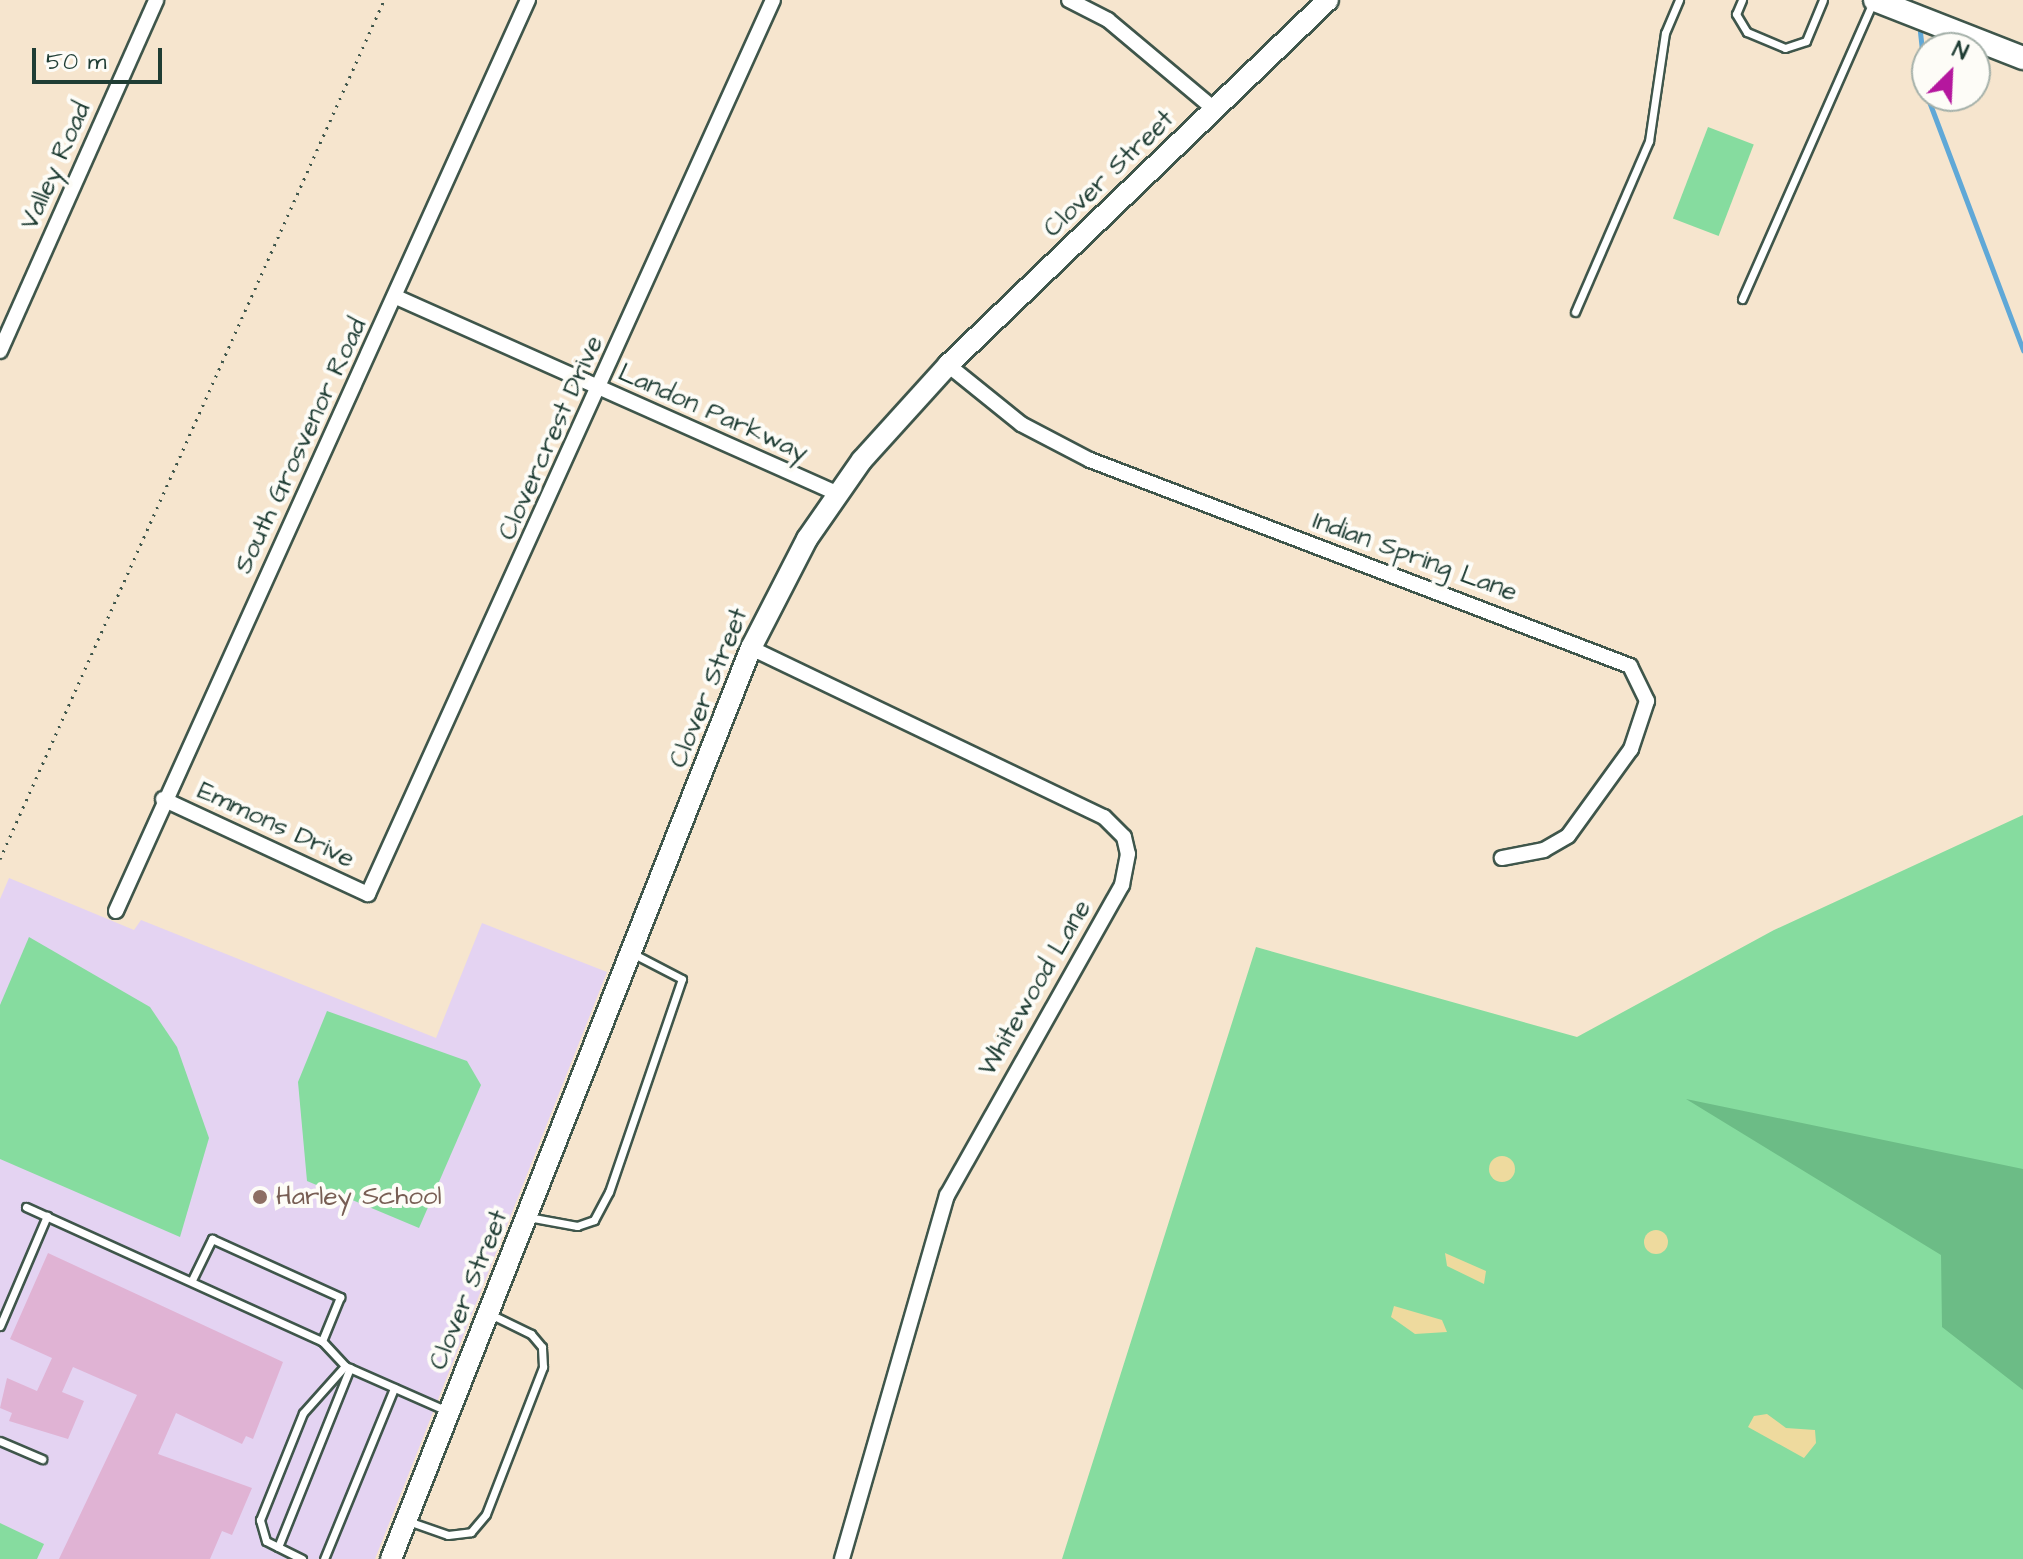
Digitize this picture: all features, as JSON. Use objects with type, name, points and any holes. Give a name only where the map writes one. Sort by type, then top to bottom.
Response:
[{"type":"main road","name":"Clover Street","points":[[391,1559],[751,648],[836,493],[948,365],[1328,0]]},
{"type":"main road","points":[[1874,0],[2023,58]]},
{"type":"street","name":"Valley Road","points":[[0,351],[156,0]]},
{"type":"street","name":"South Grosvenor Road","points":[[116,911],[163,799],[396,297],[528,0]]},
{"type":"street","name":"Clovercrest Drive","points":[[368,894],[600,388],[773,0]]},
{"type":"street","points":[[1069,0],[1108,20],[1214,109]]},
{"type":"street","name":"Landon Parkway","points":[[396,297],[836,493]]},
{"type":"street","name":"Indian Spring Lane","points":[[948,365],[1021,424],[1090,460],[1630,666],[1647,701],[1631,749],[1568,836],[1544,850],[1502,858]]},
{"type":"street","name":"Whitewood Lane","points":[[751,648],[1104,817],[1124,837],[1128,854],[1122,885],[942,1207],[842,1559]]},
{"type":"street","name":"Emmons Drive","points":[[163,799],[368,894]]},
{"type":"lane","points":[[1575,312],[1649,141],[1665,33],[1679,0]]},
{"type":"lane","points":[[1742,0],[1736,14],[1747,32],[1785,48],[1806,41],[1823,0]]},
{"type":"lane","points":[[1742,299],[1874,0]]},
{"type":"lane","points":[[526,1217],[577,1226],[594,1220],[609,1192],[682,979],[630,952]]},
{"type":"lane","points":[[26,1207],[322,1341],[348,1367],[449,1412]]},
{"type":"lane","points":[[0,1326],[47,1216]]},
{"type":"lane","points":[[192,1280],[212,1239],[340,1297],[322,1341]]},
{"type":"lane","points":[[406,1520],[448,1535],[471,1532],[490,1504],[543,1367],[542,1347],[531,1334],[488,1313]]},
{"type":"lane","points":[[278,1547],[348,1367]]},
{"type":"lane","points":[[302,1559],[266,1541],[260,1520],[303,1413],[348,1367]]},
{"type":"lane","points":[[324,1559],[394,1388]]},
{"type":"lane","points":[[0,1441],[42,1459]]},
{"type":"path","points":[[0,859],[384,0]]},
{"type":"shaded area","name":"Harley School","points":[[9,878],[134,930],[141,920],[436,1038],[482,923],[607,972],[375,1559],[0,1559],[0,899]]},
{"type":"green space","points":[[1708,127],[1754,145],[1719,236],[1673,218]]},
{"type":"green space","points":[[2023,815],[2023,1559],[1062,1559],[1256,947],[1577,1037],[1774,930]]},
{"type":"green space","points":[[29,937],[150,1007],[177,1047],[209,1138],[180,1237],[0,1159],[0,1005]]},
{"type":"green space","points":[[327,1011],[467,1061],[481,1085],[419,1228],[307,1181],[298,1082]]},
{"type":"green space","points":[[1686,1099],[2023,1169],[2023,1390],[1942,1327],[1941,1255]]},
{"type":"green space","points":[[0,1523],[44,1544],[37,1559],[0,1559]]},
{"type":"sand","points":[[1502,1156],[1511,1160],[1515,1169],[1511,1178],[1502,1182],[1493,1178],[1489,1169],[1493,1160]]},
{"type":"sand","points":[[1656,1230],[1664,1234],[1668,1242],[1664,1250],[1656,1254],[1648,1250],[1644,1242],[1648,1234]]},
{"type":"sand","points":[[1445,1253],[1486,1271],[1484,1284],[1447,1266]]},
{"type":"sand","points":[[1394,1306],[1442,1320],[1447,1332],[1415,1334],[1391,1317]]},
{"type":"sand","points":[[1767,1414],[1786,1428],[1815,1430],[1816,1443],[1804,1458],[1748,1427],[1754,1416]]},
{"type":"building","points":[[48,1253],[283,1362],[253,1439],[246,1436],[242,1444],[176,1413],[158,1454],[252,1488],[232,1535],[222,1531],[210,1559],[59,1559],[137,1395],[73,1367],[62,1392],[84,1401],[68,1439],[9,1421],[12,1413],[0,1408],[7,1378],[37,1391],[52,1358],[10,1339]]},
{"type":"waterway","points":[[1933,112],[2023,350]]},
{"type":"place","name":"Harley School","points":[[260,1197]]}]
